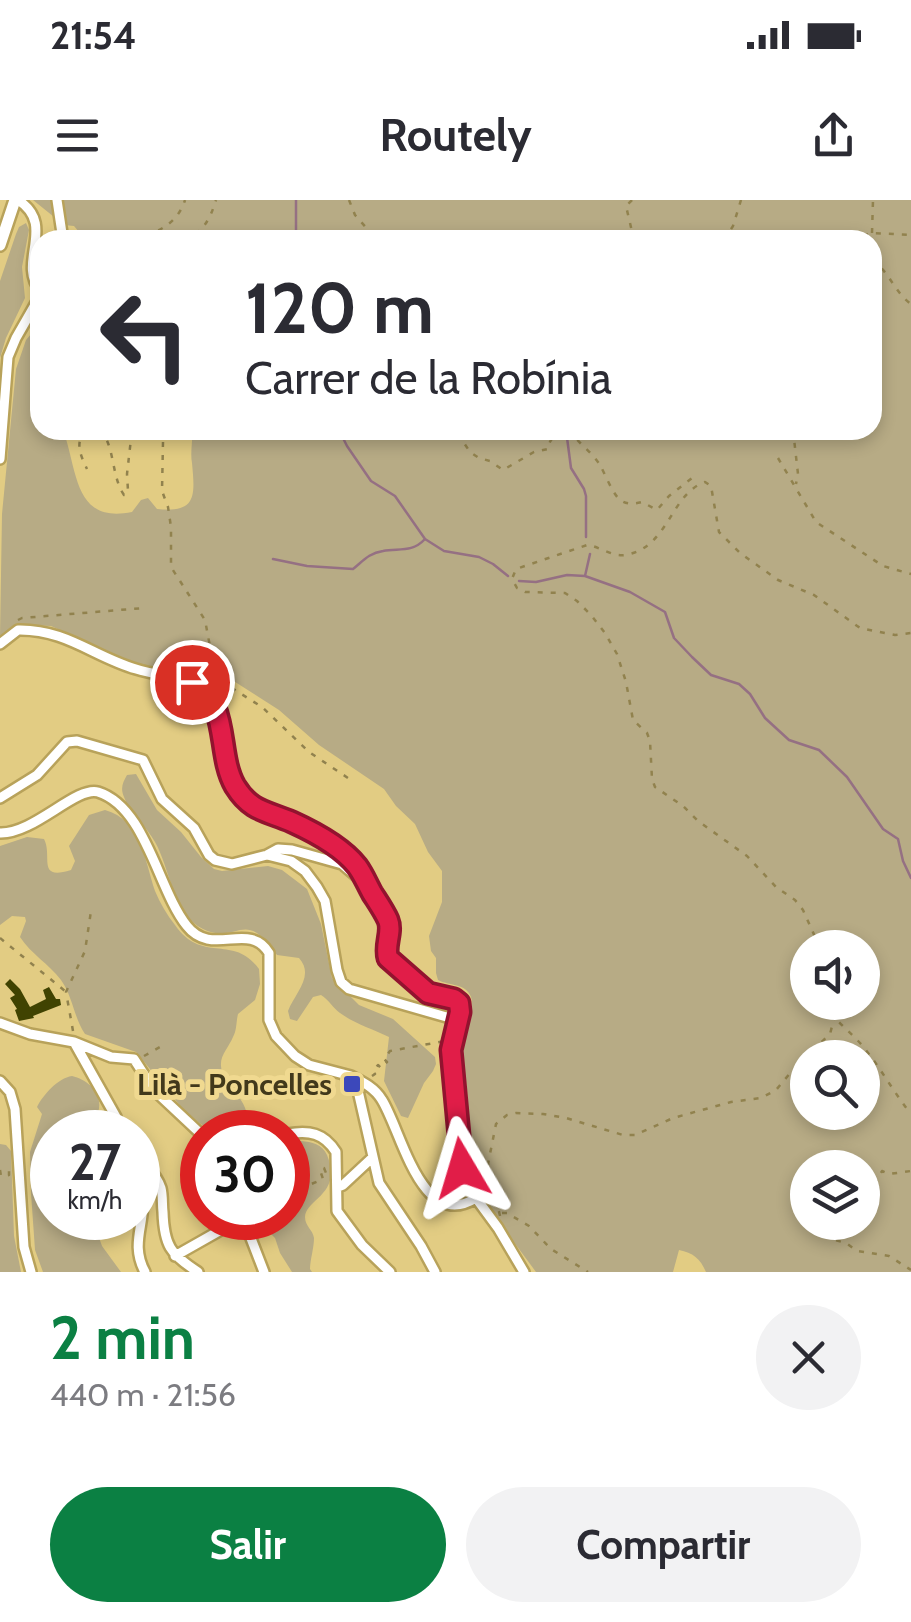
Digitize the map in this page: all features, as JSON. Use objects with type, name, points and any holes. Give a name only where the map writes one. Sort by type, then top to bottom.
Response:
[{"type":"street","points":[[0,246],[16,200],[30,208],[35,230]]},
{"type":"street","points":[[57,200],[62,230]]},
{"type":"street","points":[[0,459],[8,357],[30,312]]},
{"type":"street","points":[[0,644],[14,631],[23,629],[60,636],[130,668],[200,686],[221,720],[228,771],[245,799],[254,808],[292,822],[331,845],[356,865],[389,923],[388,958],[428,993],[457,1000],[460,1009],[452,1041],[460,1157],[476,1198],[524,1272]]},
{"type":"street","points":[[0,798],[37,775],[67,742],[77,741],[143,760],[162,798],[194,828],[215,860],[232,864],[267,856],[278,849],[292,850],[337,862],[368,886]]},
{"type":"street","points":[[0,833],[30,826],[85,792],[98,792],[107,798],[142,834],[176,910],[191,931],[214,941],[251,938],[266,948],[269,1020],[276,1036],[309,1065],[367,1084],[384,1102],[409,1159],[431,1196],[454,1206],[476,1198]]},
{"type":"street","points":[[267,856],[291,861],[318,887],[326,901],[337,970],[341,982],[349,989],[457,1020]]},
{"type":"street","points":[[0,1023],[30,1034],[74,1042],[100,1054],[136,1060],[154,1090],[180,1114]]},
{"type":"street","points":[[74,1042],[112,1110]]},
{"type":"street","points":[[351,1076],[358,1089],[379,1183],[435,1272]]},
{"type":"street","points":[[0,1081],[10,1092],[16,1109],[24,1247],[31,1272]]},
{"type":"street","points":[[310,1132],[329,1142],[336,1152],[336,1206],[340,1215],[362,1245],[390,1272]]},
{"type":"street","points":[[338,1187],[372,1158]]},
{"type":"street","points":[[160,1186],[169,1249],[198,1272]]},
{"type":"street","points":[[176,1256],[240,1222],[247,1228],[264,1272]]},
{"type":"street","points":[[138,1240],[138,1259],[145,1272]]},
{"type":"path","points":[[155,230],[179,216],[186,200]]},
{"type":"path","points":[[202,230],[216,200]]},
{"type":"path","points":[[348,200],[369,230]]},
{"type":"path","points":[[632,200],[626,206],[632,230]]},
{"type":"path","points":[[730,230],[742,200]]},
{"type":"path","points":[[872,230],[873,200]]},
{"type":"path","points":[[882,234],[911,235]]},
{"type":"path","points":[[882,267],[911,304]]},
{"type":"path","points":[[79,440],[87,469]]},
{"type":"path","points":[[108,440],[124,495],[128,492],[131,440]]},
{"type":"path","points":[[162,440],[162,492],[171,527],[171,567],[205,620],[215,673],[219,680],[262,707],[309,752],[351,780]]},
{"type":"path","points":[[462,440],[478,458],[503,470],[534,452],[548,449],[551,440]]},
{"type":"path","points":[[575,440],[598,462],[621,501],[642,502],[657,510],[692,478],[698,483]]},
{"type":"path","points":[[794,440],[796,486]]},
{"type":"path","points":[[778,458],[816,522],[883,566],[911,574]]},
{"type":"path","points":[[812,930],[804,910],[747,856],[655,787],[650,741],[632,720],[617,654],[591,615],[565,593],[525,592],[512,579],[516,569],[587,545],[616,555],[646,547],[664,529],[688,493],[705,482],[711,486],[719,532],[778,580],[814,595],[860,628],[911,634]]},
{"type":"path","points":[[14,631],[22,618],[144,608]]},
{"type":"path","points":[[200,686],[219,680]]},
{"type":"path","points":[[74,1042],[66,992],[85,951],[91,911]]},
{"type":"path","points":[[0,938],[66,992]]},
{"type":"path","points":[[498,1228],[501,1214],[488,1164],[496,1124],[506,1116],[543,1114],[634,1135],[674,1118],[761,1098],[776,1090],[830,1034],[834,1020]]},
{"type":"path","points":[[835,1020],[868,1053],[911,1114]]},
{"type":"path","points":[[369,1079],[378,1066],[381,1068],[387,1062],[384,1059],[390,1051],[452,1041]]},
{"type":"path","points":[[136,1060],[160,1047]]},
{"type":"path","points":[[310,1185],[323,1179],[320,1170],[324,1168],[327,1178]]},
{"type":"path","points":[[880,1175],[882,1171],[911,1171]]},
{"type":"path","points":[[501,1214],[507,1213],[528,1226],[551,1249],[588,1272]]},
{"type":"path","points":[[836,1240],[857,1251],[890,1256],[911,1270]]},
{"type":"shaded area","points":[[33,200],[911,200],[911,1272],[706,1272],[696,1257],[679,1250],[673,1272],[536,1272],[488,1204],[474,1174],[463,1058],[471,997],[461,987],[438,980],[429,936],[442,902],[442,871],[415,824],[384,789],[319,745],[279,710],[221,673],[177,675],[132,662],[51,626],[21,625],[0,636],[2,514],[16,369],[30,335],[30,440],[66,440],[88,502],[113,514],[132,512],[141,500],[148,498],[157,509],[186,505],[193,493],[192,440],[882,440],[882,230],[77,230],[64,225]]},
{"type":"shaded area","points":[[26,223],[29,230],[22,267],[25,298],[0,358],[0,281],[19,227]]},
{"type":"shaded area","points":[[136,774],[157,810],[214,869],[268,866],[282,870],[307,889],[321,924],[332,978],[359,1005],[393,1019],[435,1057],[433,1071],[408,1118],[401,1116],[384,1081],[389,1037],[346,1017],[321,995],[313,997],[297,1021],[290,1019],[288,1011],[304,978],[299,958],[277,955],[266,941],[248,930],[215,933],[203,929],[185,913],[155,842],[123,794],[127,775]]},
{"type":"shaded area","points":[[105,810],[127,823],[144,855],[159,900],[186,937],[196,944],[239,953],[259,969],[255,1000],[238,1014],[221,1062],[223,1074],[246,1110],[184,1110],[136,1052],[85,1034],[61,980],[20,937],[25,917],[12,916],[0,925],[0,846],[27,837],[44,839],[49,870],[71,870],[75,861],[69,846],[89,815]]},
{"type":"shaded area","points":[[72,1076],[93,1088],[99,1099],[98,1110],[39,1110],[43,1097],[61,1080]]},
{"type":"shaded area","points":[[310,1142],[327,1155],[331,1168],[327,1187],[310,1207]]},
{"type":"shaded area","points":[[0,1144],[11,1151],[14,1236],[21,1272],[0,1272]]},
{"type":"shaded area","points":[[310,1230],[314,1238],[312,1272],[292,1272],[276,1240],[310,1240]]},
{"type":"shaded area","points":[[34,1240],[100,1240],[121,1272],[43,1272]]},
{"type":"building","points":[[10,979],[30,1007],[46,999],[43,990],[49,987],[61,1005],[19,1021],[10,998],[15,995],[5,984]]},
{"type":"waterway","points":[[296,200],[296,230]]},
{"type":"waterway","points":[[344,440],[371,481],[395,496],[425,539],[444,551],[479,557],[508,576]]},
{"type":"waterway","points":[[567,440],[571,468],[586,496],[586,537]]},
{"type":"waterway","points":[[273,559],[353,569],[374,554],[410,548],[425,539]]},
{"type":"waterway","points":[[585,576],[590,554]]},
{"type":"waterway","points":[[519,581],[585,576],[630,592],[665,612],[674,638],[711,675],[739,684],[765,718],[789,740],[819,750],[847,777],[883,829],[898,839],[911,878]]},
{"type":"place","name":"Lilà - Poncelles","points":[[352,1084]]},
{"type":"route","points":[[192,682],[200,686],[218,714],[228,771],[245,799],[261,812],[315,834],[352,861],[389,923],[388,958],[428,993],[459,1003],[451,1050],[462,1168]]}]
